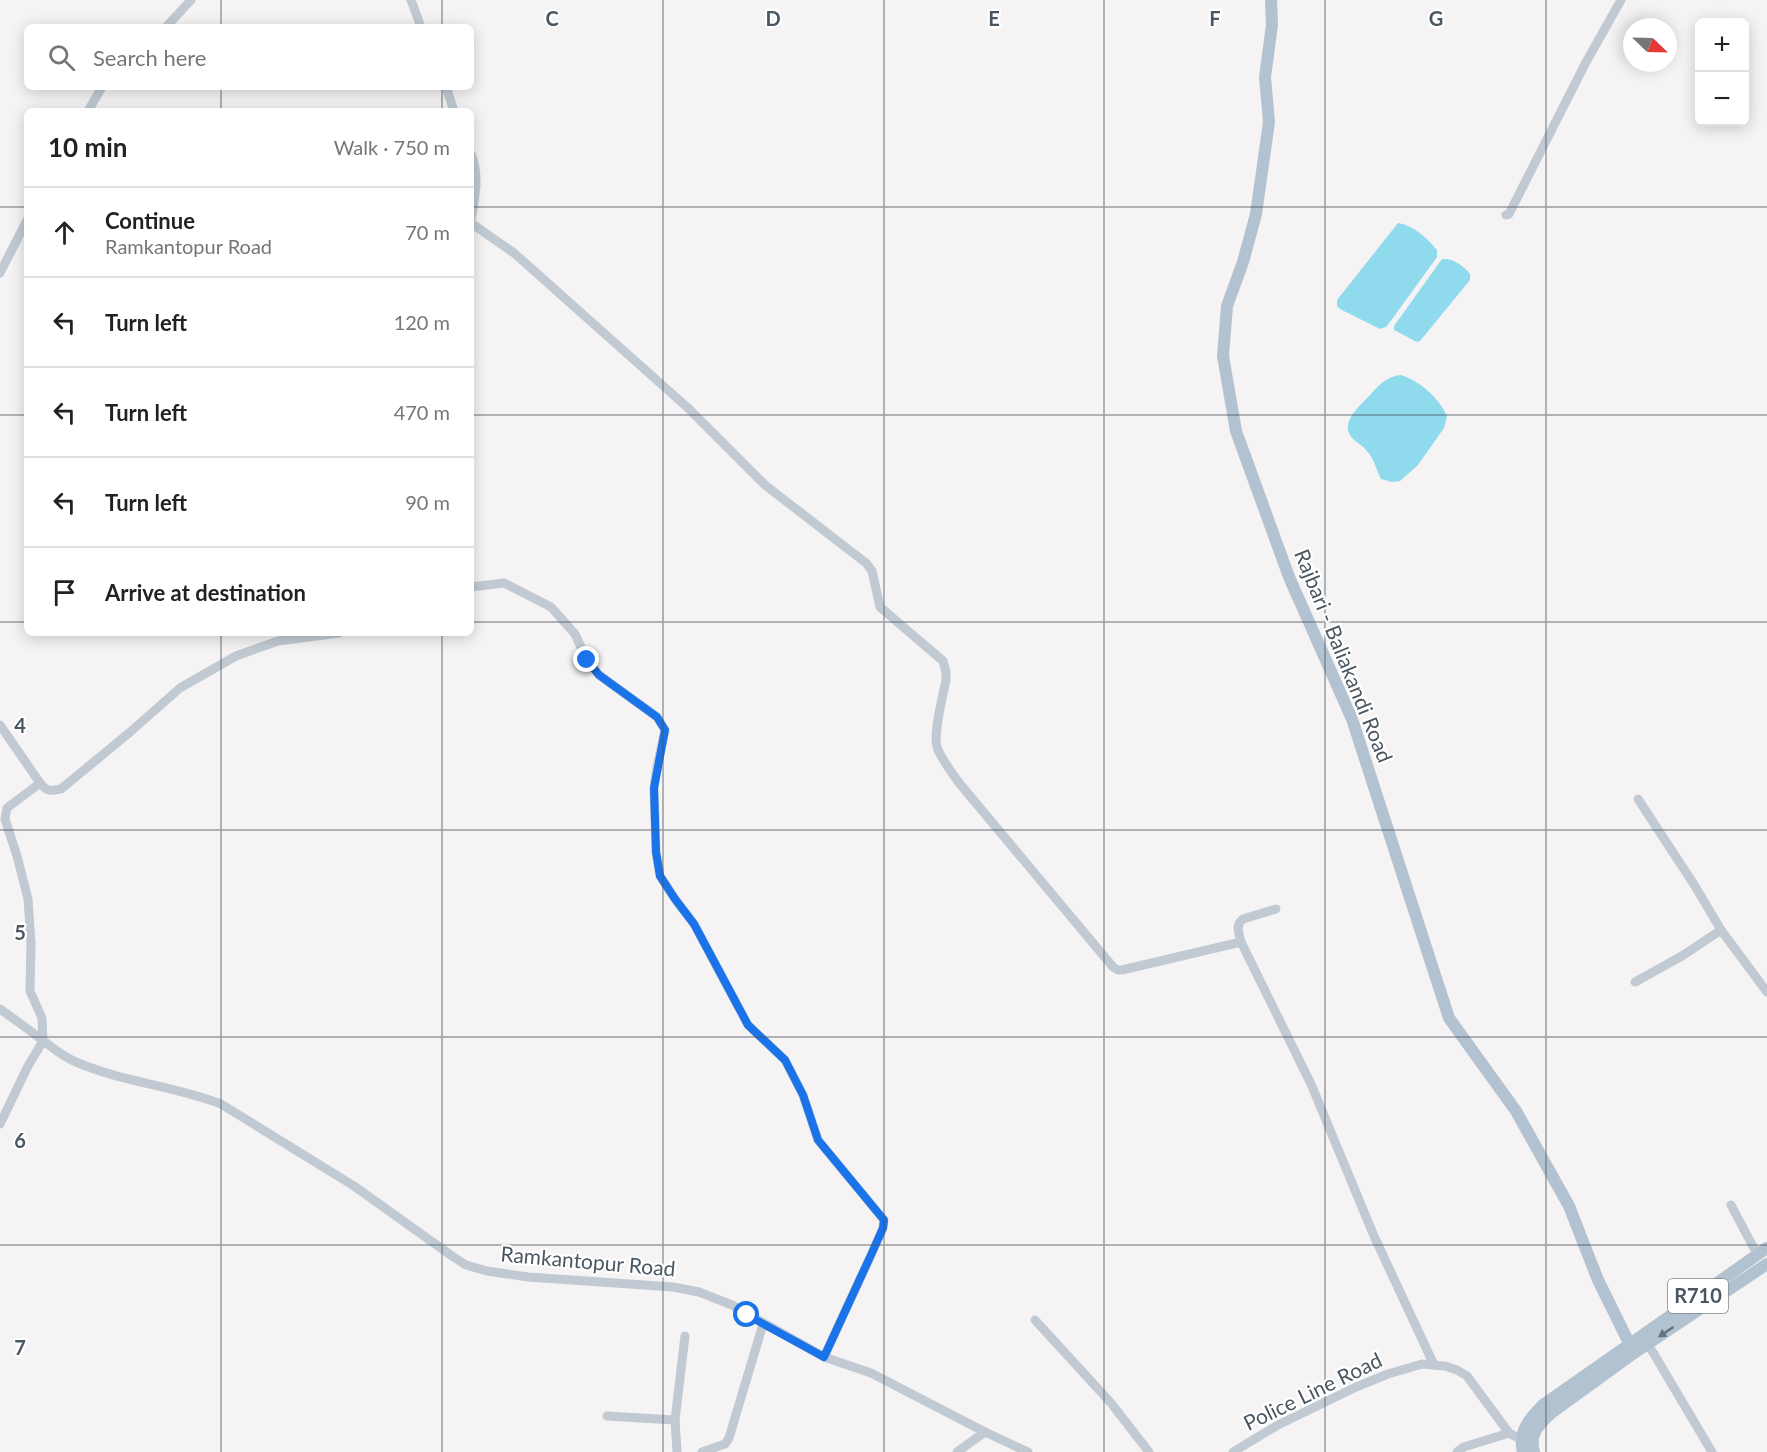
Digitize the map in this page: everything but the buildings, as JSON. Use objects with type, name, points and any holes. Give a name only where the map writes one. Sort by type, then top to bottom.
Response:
[{"type":"main road","name":"Rajbari - Baliakandi Road","points":[[1271,0],[1272,26],[1265,77],[1269,122],[1256,214],[1243,262],[1227,306],[1222,356],[1236,431],[1289,577],[1353,719],[1449,1017],[1516,1111],[1564,1196],[1598,1280],[1632,1348]]},
{"type":"main road","name":"R710","points":[[1534,1452],[1532,1441],[1534,1432],[1550,1414],[1632,1348],[1762,1251]]},
{"type":"main road","name":"R710","points":[[1522,1446],[1531,1417],[1543,1405],[1632,1348],[1648,1344],[1767,1264]]},
{"type":"street","points":[[169,24],[191,0]]},
{"type":"street","points":[[411,0],[420,24]]},
{"type":"street","points":[[1506,215],[1509,214],[1585,64],[1621,0]]},
{"type":"street","points":[[90,108],[100,90]]},
{"type":"street","points":[[447,90],[453,108]]},
{"type":"street","points":[[474,162],[477,170],[474,202]]},
{"type":"street","points":[[474,223],[514,253],[688,408],[765,485],[866,564],[872,571],[880,607],[943,661],[946,680],[936,736],[937,747],[942,756],[960,784],[1113,967],[1122,970],[1241,942]]},
{"type":"street","points":[[0,273],[24,226]]},
{"type":"street","points":[[474,587],[504,583],[550,607],[575,634],[587,660],[599,675],[657,717],[665,730],[654,788],[656,852],[660,876],[694,924],[748,1025],[785,1060],[803,1095],[818,1140],[884,1220],[883,1228],[824,1357]]},
{"type":"street","points":[[0,725],[44,789],[49,791],[61,789],[180,688],[236,656],[278,642],[319,636]]},
{"type":"street","points":[[0,1124],[28,1066],[43,1041],[42,1018],[30,992],[31,943],[28,899],[17,856],[4,819],[7,808],[40,783]]},
{"type":"street","points":[[1638,799],[1721,930],[1767,992]]},
{"type":"street","points":[[1276,909],[1239,922],[1241,942],[1311,1084],[1398,1291],[1434,1365]]},
{"type":"street","points":[[1635,982],[1682,956],[1721,930]]},
{"type":"street","name":"Ramkantopur Road","points":[[0,1010],[57,1052],[78,1063],[117,1076],[199,1095],[221,1104],[354,1186],[466,1264],[487,1271],[528,1277],[673,1287],[699,1292],[732,1305],[824,1357],[871,1373],[1028,1452]]},
{"type":"street","points":[[1731,1205],[1762,1251]]},
{"type":"street","points":[[1035,1320],[1112,1403],[1149,1452]]},
{"type":"street","points":[[702,1452],[725,1444],[729,1438],[763,1324]]},
{"type":"street","points":[[676,1452],[675,1420],[685,1336]]},
{"type":"street","points":[[1648,1344],[1712,1452]]},
{"type":"street","name":"Police Line Road","points":[[1233,1452],[1278,1425],[1356,1386],[1422,1364],[1445,1366],[1467,1376],[1509,1433],[1522,1446]]},
{"type":"street","points":[[607,1416],[675,1420]]},
{"type":"street","points":[[957,1452],[985,1432]]},
{"type":"street","points":[[1457,1452],[1464,1447],[1509,1433]]},
{"type":"water","points":[[1398,223],[1409,226],[1424,237],[1437,250],[1437,257],[1390,322],[1386,327],[1380,329],[1340,309],[1337,306],[1337,300]]},
{"type":"water","points":[[1442,259],[1461,265],[1470,274],[1470,280],[1417,342],[1394,330],[1394,326]]},
{"type":"water","points":[[1401,375],[1415,381],[1428,391],[1447,416],[1444,428],[1418,465],[1400,481],[1392,482],[1381,479],[1371,457],[1352,438],[1348,426],[1356,409],[1377,388],[1387,379]]},
{"type":"route","points":[[587,660],[599,675],[657,717],[665,730],[654,788],[656,852],[660,876],[694,924],[748,1025],[785,1060],[803,1095],[818,1140],[884,1220],[883,1228],[824,1357],[747,1315]]}]
